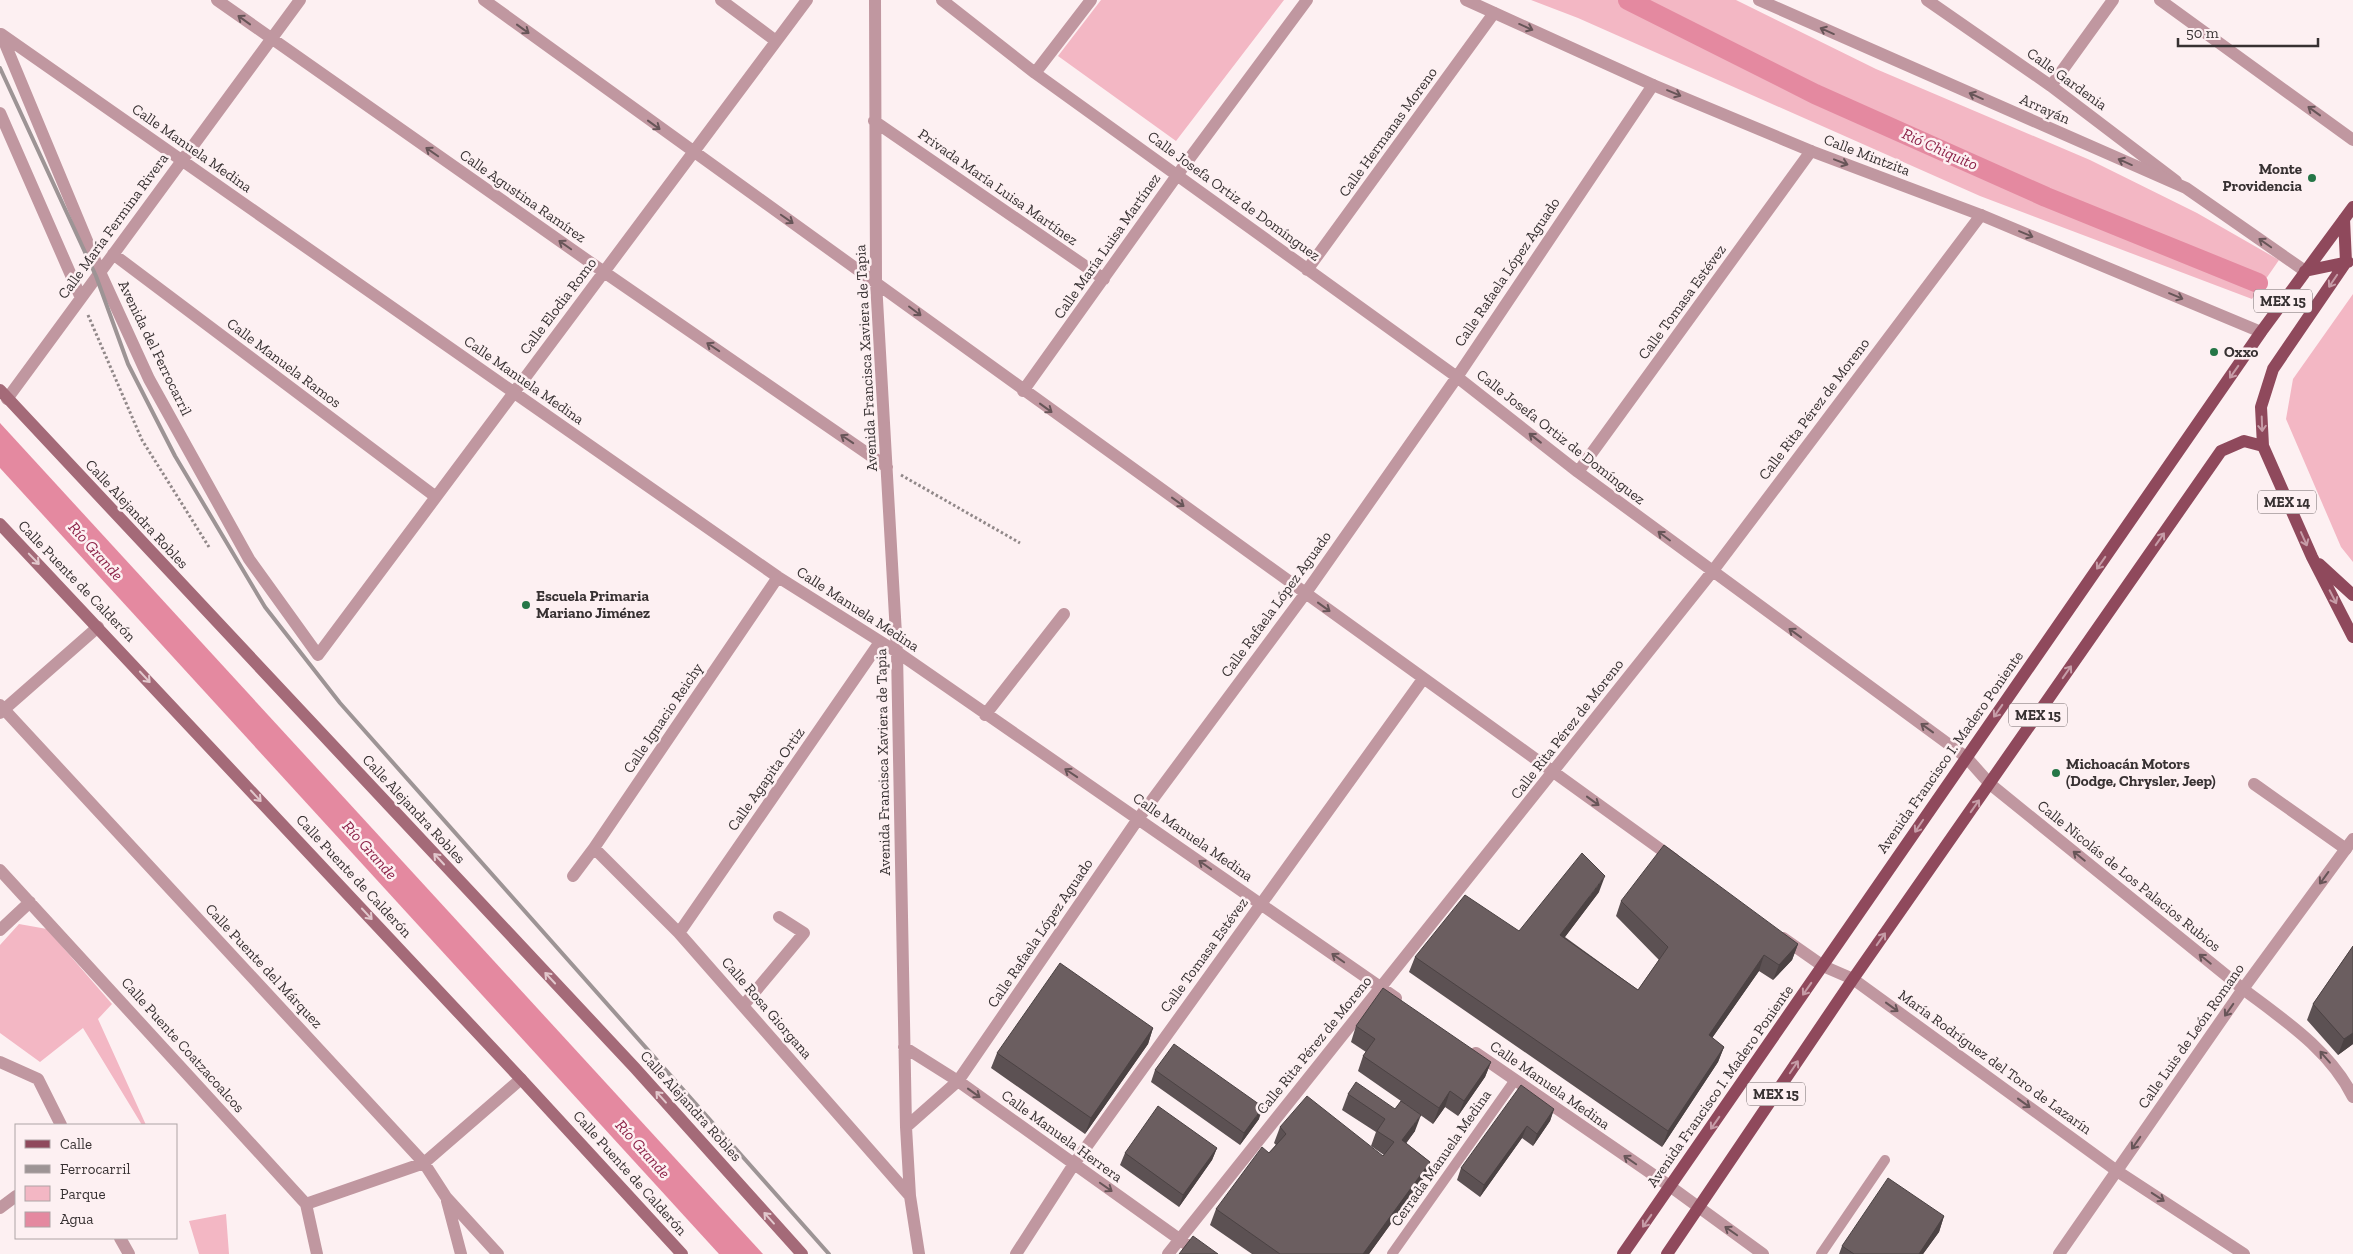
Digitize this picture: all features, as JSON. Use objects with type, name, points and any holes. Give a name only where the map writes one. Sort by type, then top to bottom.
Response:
[{"type":"main road","name":"MEX 15","points":[[2305,271],[2353,207]]},
{"type":"main road","points":[[2263,446],[2261,407],[2273,369],[2349,262],[2344,219]]},
{"type":"main road","points":[[2305,271],[2349,262]]},
{"type":"main road","name":"Avenida Francisco I. Madero Poniente","points":[[1623,1254],[2305,271]]},
{"type":"main road","name":"Calle Alejandra Robles","points":[[3,394],[635,1068],[802,1254]]},
{"type":"main road","name":"MEX 15","points":[[1667,1254],[1853,979],[2221,451],[2244,441],[2263,446]]},
{"type":"main road","name":"MEX 14","points":[[2263,446],[2312,557],[2353,637]]},
{"type":"main road","name":"Calle Puente de Calderón","points":[[0,524],[522,1079],[682,1254]]},
{"type":"main road","points":[[2312,557],[2353,595]]},
{"type":"street","name":"Calle Agustina Ramírez","points":[[217,0],[604,272],[887,467]]},
{"type":"street","name":"Calle María Fermina Rivera","points":[[3,394],[81,298],[300,0]]},
{"type":"street","points":[[484,0],[693,153],[876,282],[1023,391],[1685,867]]},
{"type":"street","points":[[721,0],[776,41]]},
{"type":"street","name":"Calle Elodia Romo","points":[[318,655],[807,0]]},
{"type":"street","name":"Avenida Francisca Xaviera de Tapia","points":[[875,0],[876,282],[897,652],[906,1127],[910,1196],[919,1254]]},
{"type":"street","name":"Calle Josefa Ortiz de Domínguez","points":[[942,0],[1035,73],[1178,174],[1307,270],[1457,377],[1578,472],[1966,757]]},
{"type":"street","points":[[1035,73],[1091,0]]},
{"type":"street","name":"Calle María Luisa Martínez","points":[[1023,391],[1178,174],[1307,0]]},
{"type":"street","name":"Calle Mintzita","points":[[1466,0],[1653,84],[1811,151],[1980,215],[2261,332]]},
{"type":"street","name":"Arrayán","points":[[1758,0],[1782,5],[2186,188],[2305,271]]},
{"type":"street","name":"Calle Gardenia","points":[[1927,0],[2051,86],[2186,188]]},
{"type":"street","points":[[2051,86],[2113,0]]},
{"type":"street","points":[[2160,0],[2353,140]]},
{"type":"street","name":"Calle Hermanas Moreno","points":[[1307,270],[1494,13]]},
{"type":"street","name":"Calle Manuela Medina","points":[[1,34],[778,576],[897,652],[985,715],[1404,1004]]},
{"type":"street","name":"Avenida del Ferrocarril","points":[[1,34],[100,272],[149,379],[244,551],[318,655]]},
{"type":"street","name":"Calle Rafaela López Aguado","points":[[906,1127],[958,1081],[1138,819],[1305,594],[1457,377],[1653,84]]},
{"type":"street","points":[[0,112],[81,298]]},
{"type":"street","name":"Privada María Luisa Martínez","points":[[874,121],[1104,279]]},
{"type":"street","name":"Calle Tomasa Estévez","points":[[1578,472],[1811,151]]},
{"type":"street","name":"Calle Rita Pérez de Moreno","points":[[1168,1254],[1712,572],[1980,215]]},
{"type":"street","name":"Calle Manuela Ramos","points":[[113,254],[436,497]]},
{"type":"street","name":"Calle Ignacio Reichy","points":[[573,876],[594,848],[778,576]]},
{"type":"street","points":[[985,715],[1064,614]]},
{"type":"street","points":[[1,709],[98,627]]},
{"type":"street","name":"Calle Agapita Ortiz","points":[[679,934],[880,642]]},
{"type":"street","name":"Calle Tomasa Estévez","points":[[1016,1254],[1074,1164],[1424,679]]},
{"type":"street","name":"Calle Puente del Márquez","points":[[1,709],[424,1163],[446,1198],[498,1254]]},
{"type":"street","name":"Calle Nicolás de Los Palacios Rubios","points":[[1966,757],[1990,784],[2243,989],[2287,1021],[2326,1056],[2353,1097]]},
{"type":"street","points":[[2254,784],[2349,844]]},
{"type":"street","name":"Calle Luis de León Romano","points":[[2059,1254],[2243,989],[2349,844]]},
{"type":"street","name":"Calle Rosa Giorgana","points":[[594,848],[679,934],[910,1196]]},
{"type":"street","name":"Calle Puente Coatzacoalcos","points":[[0,870],[306,1204]]},
{"type":"street","points":[[0,930],[30,902]]},
{"type":"street","points":[[743,1006],[804,933],[779,917]]},
{"type":"street","name":"María Rodríguez del Toro de Lazarín","points":[[1774,931],[1823,966],[1853,979],[2227,1249],[2244,1254]]},
{"type":"street","name":"Calle Manuela Herrera","points":[[904,1047],[958,1081],[1200,1254]]},
{"type":"street","name":"Calle Manuela Medina","points":[[1467,1047],[1670,1187],[1763,1254]]},
{"type":"street","points":[[0,1062],[38,1079],[60,1124]]},
{"type":"street","points":[[317,1254],[306,1204],[424,1163],[522,1079]]},
{"type":"street","points":[[0,1208],[15,1197]]},
{"type":"street","points":[[446,1198],[461,1254]]},
{"type":"street","points":[[121,1239],[129,1254]]},
{"type":"lane","name":"Cerrada Manuela Medina","points":[[1392,1254],[1514,1080]]},
{"type":"lane","points":[[1821,1254],[1885,1160]]},
{"type":"path","points":[[81,298],[142,440],[209,546]]},
{"type":"path","points":[[887,467],[1020,543]]},
{"type":"green space","points":[[1101,0],[1284,0],[1176,141],[1058,56]]},
{"type":"green space","points":[[1531,0],[1736,0],[1876,69],[2090,160],[2197,213],[2279,260],[2252,299],[1980,196],[1578,18]]},
{"type":"green space","points":[[2353,294],[2353,562],[2341,547],[2286,419],[2293,379]]},
{"type":"green space","points":[[19,924],[47,929],[112,1004],[98,1019],[146,1124],[141,1124],[83,1028],[40,1062],[0,1033],[0,945]]},
{"type":"green space","points":[[226,1214],[229,1254],[199,1254],[189,1221]]},
{"type":"water","name":"Río Grande","points":[[0,423],[763,1254],[719,1254],[0,468]]},
{"type":"building","points":[[1664,845],[1798,944],[1779,965],[1764,955],[1709,1035],[1724,1047],[1668,1131],[1415,957],[1465,895],[1519,931],[1582,853],[1605,876],[1560,935],[1638,990],[1668,947],[1621,901]]},
{"type":"building","points":[[2353,946],[2353,1033],[2344,1039],[2313,1004]]},
{"type":"building","points":[[1060,963],[1153,1028],[1091,1118],[997,1053]]},
{"type":"building","points":[[1383,988],[1491,1062],[1464,1101],[1450,1091],[1439,1108],[1363,1056],[1375,1039],[1356,1026]]},
{"type":"building","points":[[1174,1044],[1263,1107],[1244,1133],[1155,1070]]},
{"type":"building","points":[[1356,1082],[1395,1109],[1401,1101],[1421,1115],[1402,1140],[1430,1162],[1363,1254],[1280,1254],[1216,1209],[1262,1147],[1269,1153],[1286,1134],[1280,1127],[1307,1096],[1383,1156],[1394,1142],[1377,1131],[1385,1119],[1348,1094]]},
{"type":"building","points":[[1521,1085],[1554,1109],[1537,1134],[1527,1126],[1484,1185],[1461,1168]]},
{"type":"building","points":[[1158,1106],[1217,1148],[1183,1195],[1125,1153]]},
{"type":"building","points":[[1888,1178],[1944,1216],[1919,1254],[1854,1254],[1842,1246]]},
{"type":"building","points":[[1193,1236],[1218,1254],[1179,1254]]},
{"type":"waterway","name":"Rió Chiquito","points":[[1628,0],[1815,94],[2046,197],[2258,283]]},
{"type":"railway","points":[[0,68],[96,276],[128,364],[175,456],[265,607],[340,703],[829,1254]]},
{"type":"place","name":"Monte Providencia","points":[[2312,178]]},
{"type":"place","name":"Oxxo","points":[[2214,352]]},
{"type":"place","name":"Escuela Primaria Mariano Jiménez","points":[[526,605]]},
{"type":"place","name":"Michoacán Motors (Dodge, Chrysler, Jeep)","points":[[2056,773]]}]
